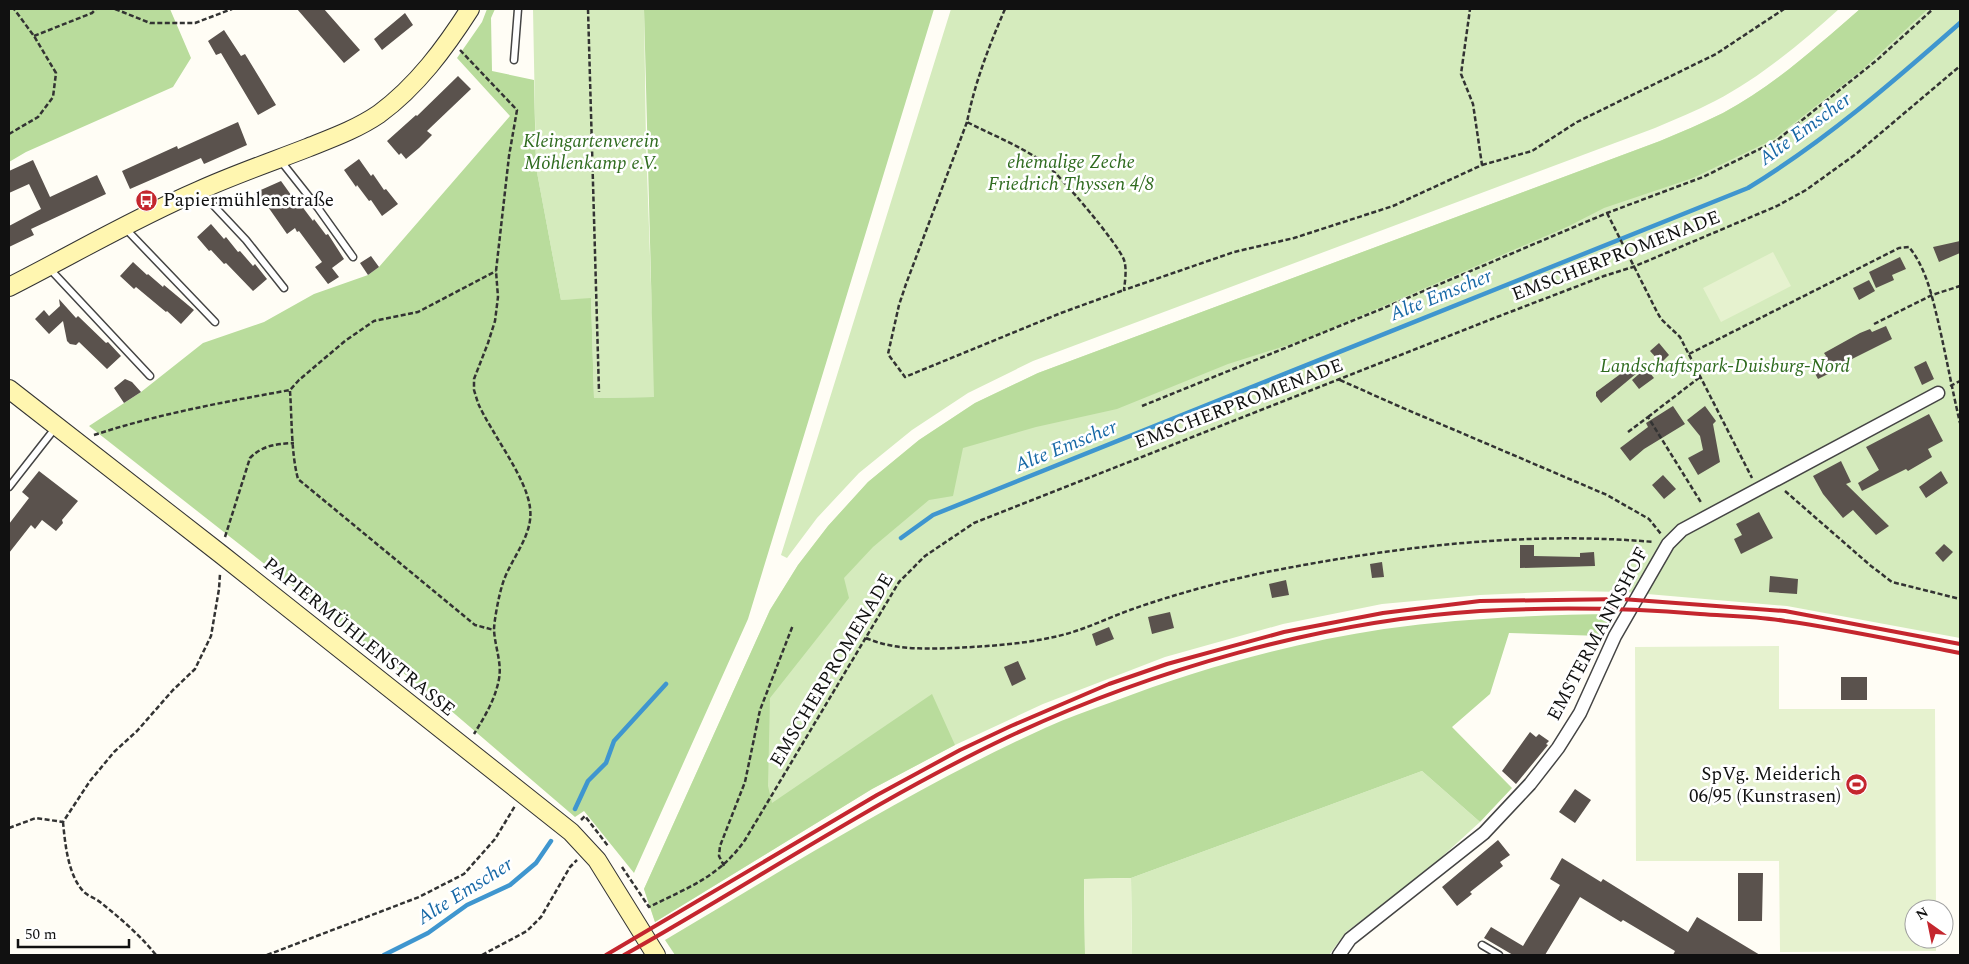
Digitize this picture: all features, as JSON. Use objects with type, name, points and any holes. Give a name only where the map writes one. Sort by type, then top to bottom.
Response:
[{"type":"main road","points":[[9,287],[123,226],[199,190],[347,132],[378,114],[410,88],[450,39],[470,9]]},
{"type":"main road","name":"PAPIERMÜHLENSTRASSE","points":[[9,389],[571,832],[597,860],[653,951]]},
{"type":"street","name":"EMSTERMANNSHOF","points":[[1339,955],[1350,939],[1484,833],[1530,784],[1580,714],[1614,636],[1668,544],[1682,530],[1938,393]]},
{"type":"lane","points":[[514,60],[518,9]]},
{"type":"lane","points":[[279,159],[318,208],[353,257]]},
{"type":"lane","points":[[199,190],[246,240],[284,288]]},
{"type":"lane","points":[[123,226],[215,322]]},
{"type":"lane","points":[[48,267],[150,376]]},
{"type":"lane","points":[[9,487],[56,426]]},
{"type":"lane","points":[[1482,946],[1499,955]]},
{"type":"path","points":[[9,134],[38,117],[53,98],[56,74],[34,36],[14,9]]},
{"type":"path","points":[[34,36],[92,13],[96,9]]},
{"type":"path","points":[[115,9],[150,23],[195,23],[232,9]]},
{"type":"path","points":[[588,9],[599,392]]},
{"type":"path","points":[[1006,9],[982,64],[972,94],[967,122],[899,305],[888,354],[905,377],[1062,313],[1124,290],[1234,252],[1294,238],[1393,206],[1482,164],[1532,152],[1577,122],[1716,54],[1784,9]]},
{"type":"path","points":[[1470,9],[1461,74],[1473,104],[1482,164]]},
{"type":"path","points":[[1142,406],[1355,320],[1607,213],[1703,177],[1776,141],[1877,60],[1933,9]]},
{"type":"path","points":[[450,39],[517,110],[509,156],[496,271],[498,297],[495,320],[474,379],[474,390],[483,416],[522,483],[531,510],[529,524],[501,587],[494,630],[499,652],[499,678],[491,706],[474,734]]},
{"type":"path","name":"EMSCHERPROMENADE","points":[[649,907],[711,876],[724,866],[745,840],[900,582],[911,569],[949,538],[974,523],[1595,280],[1633,267],[1749,219],[1806,190],[1856,154],[1960,66]]},
{"type":"path","points":[[967,122],[1035,157],[1060,177],[1111,240],[1124,260],[1126,275],[1124,290]]},
{"type":"path","points":[[1607,213],[1661,319],[1680,336],[1752,478]]},
{"type":"path","points":[[1689,354],[1904,246],[1909,247],[1926,278],[1932,295],[1960,423]]},
{"type":"path","points":[[93,436],[197,406],[290,390],[345,341],[374,321],[418,312],[496,271]]},
{"type":"path","points":[[1874,324],[1932,295],[1960,286]]},
{"type":"path","points":[[1628,432],[1701,377]]},
{"type":"path","points":[[1340,380],[1607,495],[1649,519],[1668,544]]},
{"type":"path","points":[[290,390],[294,443],[293,462],[298,479],[475,625],[494,630]]},
{"type":"path","points":[[1648,417],[1710,515]]},
{"type":"path","points":[[224,537],[250,458],[258,450],[269,445],[294,443]]},
{"type":"path","points":[[1775,481],[1856,554],[1892,582],[1960,599]]},
{"type":"path","points":[[866,638],[877,643],[906,648],[946,648],[1026,642],[1065,634],[1130,610],[1196,590],[1275,570],[1382,551],[1592,538],[1668,544]]},
{"type":"path","points":[[156,955],[145,941],[105,906],[84,892],[75,878],[66,848],[64,822],[90,781],[114,752],[137,731],[195,669],[211,636],[219,589],[220,570]]},
{"type":"path","points":[[724,866],[719,856],[720,846],[745,782],[760,710],[793,625]]},
{"type":"path","points":[[267,955],[419,897],[464,874],[496,839],[516,804]]},
{"type":"path","points":[[9,828],[36,818],[64,822]]},
{"type":"path","points":[[482,955],[527,930],[541,917],[570,867],[580,856]]},
{"type":"green space","points":[[9,9],[170,9],[191,58],[173,87],[26,152],[9,162]]},
{"type":"green space","points":[[487,9],[495,9],[491,18],[492,71],[534,80],[536,167],[561,300],[591,298],[594,398],[654,397],[644,9],[934,9],[748,619],[634,873],[584,811],[575,817],[449,709],[89,426],[141,392],[203,343],[264,322],[314,294],[368,275],[379,267],[510,116],[457,58],[482,22]]},
{"type":"green space","name":"Kleingartenverein Möhlenkamp e.V.","points":[[533,9],[644,9],[646,143],[655,397],[594,398],[591,299],[561,300],[536,167]]},
{"type":"green space","name":"ehemalige Zeche Friedrich Thyssen 4/8","points":[[951,9],[1839,9],[1795,47],[1764,70],[1732,92],[1693,112],[1655,128],[1033,361],[968,393],[912,430],[859,473],[817,518],[787,558],[781,555]]},
{"type":"green space","name":"Landschaftspark-Duisburg-Nord","points":[[1860,9],[1960,9],[1960,638],[1787,606],[1624,592],[1572,591],[1480,595],[1382,604],[1283,624],[1165,657],[1043,704],[955,745],[872,789],[655,922],[644,889],[770,610],[798,565],[828,526],[868,482],[919,440],[975,403],[1038,373],[1660,141],[1708,120],[1760,91]]},
{"type":"green space","points":[[1860,9],[1928,9],[1863,69],[1774,139],[1693,178],[1604,208],[1569,226],[1307,339],[1228,364],[1117,409],[1036,427],[963,448],[953,496],[929,500],[873,547],[844,578],[849,598],[770,698],[768,786],[772,803],[932,694],[955,745],[872,789],[655,922],[644,889],[770,610],[798,565],[828,526],[868,482],[919,440],[975,403],[1038,373],[1660,141],[1708,120],[1760,91]]},
{"type":"green space","points":[[1773,252],[1791,286],[1721,322],[1703,288]]},
{"type":"green space","points":[[1615,614],[1601,636],[1509,633],[1490,694],[1452,727],[1512,788],[1480,822],[1422,771],[1131,878],[1084,879],[1085,955],[675,955],[665,940],[852,829],[996,751],[1078,714],[1179,678],[1281,649],[1384,629],[1500,618]]},
{"type":"green space","points":[[1779,646],[1779,709],[1935,709],[1936,899],[1904,899],[1904,949],[1936,949],[1936,951],[1780,952],[1779,861],[1636,861],[1635,647]]},
{"type":"green space","points":[[1422,771],[1480,822],[1423,874],[1346,932],[1329,955],[1132,955],[1131,878]]},
{"type":"green space","points":[[1131,878],[1132,955],[1085,955],[1084,879]]},
{"type":"building","points":[[297,9],[324,9],[360,50],[344,63]]},
{"type":"building","points":[[405,13],[413,25],[382,50],[374,39]]},
{"type":"building","points":[[224,30],[241,56],[245,54],[276,105],[258,115],[221,53],[216,55],[208,41]]},
{"type":"building","points":[[458,76],[471,89],[427,131],[432,135],[419,148],[406,159],[401,153],[399,155],[387,141],[417,116]]},
{"type":"building","points":[[238,122],[247,145],[204,164],[201,158],[130,189],[122,171],[177,146],[178,149]]},
{"type":"building","points":[[359,159],[371,176],[373,174],[384,190],[386,189],[398,204],[382,216],[371,200],[369,201],[357,185],[356,187],[344,170]]},
{"type":"building","points":[[33,160],[50,197],[97,175],[106,194],[31,229],[34,235],[9,247],[9,226],[41,209],[29,184],[9,193],[9,171]]},
{"type":"building","points":[[281,181],[299,206],[301,205],[326,235],[328,234],[344,259],[332,268],[339,277],[328,284],[315,267],[322,262],[299,231],[297,232],[295,228],[287,234],[266,204],[261,206],[254,193]]},
{"type":"building","points":[[211,224],[253,266],[255,264],[267,279],[253,291],[226,263],[224,264],[211,250],[209,251],[197,237]]},
{"type":"building","points":[[1960,241],[1960,253],[1939,262],[1933,247]]},
{"type":"building","points":[[371,256],[379,267],[368,275],[360,263]]},
{"type":"building","points":[[1900,257],[1906,269],[1892,275],[1894,280],[1876,288],[1869,272]]},
{"type":"building","points":[[133,262],[147,275],[163,287],[164,285],[194,310],[181,324],[136,287],[134,289],[120,276]]},
{"type":"building","points":[[1869,280],[1875,291],[1859,300],[1853,288]]},
{"type":"building","points":[[59,299],[76,318],[78,316],[121,356],[107,369],[79,342],[76,345],[70,344],[67,341],[63,321],[49,334],[35,319],[44,310],[49,316],[60,306]]},
{"type":"building","points":[[1886,326],[1892,339],[1844,363],[1846,367],[1835,373],[1834,371],[1818,379],[1810,364],[1826,356],[1824,353],[1860,333],[1870,329],[1872,332]]},
{"type":"building","points":[[1659,343],[1669,355],[1661,363],[1650,351]]},
{"type":"building","points":[[1638,361],[1643,368],[1601,403],[1596,396],[1596,392]]},
{"type":"building","points":[[1926,361],[1934,379],[1922,385],[1914,367]]},
{"type":"building","points":[[1646,368],[1654,378],[1639,389],[1632,380]]},
{"type":"building","points":[[125,379],[132,382],[141,392],[124,403],[114,388]]},
{"type":"building","points":[[1673,406],[1685,424],[1644,449],[1630,461],[1620,448],[1648,427],[1646,423]]},
{"type":"building","points":[[1705,406],[1716,421],[1713,424],[1720,462],[1698,475],[1688,458],[1703,450],[1700,436],[1687,420]]},
{"type":"building","points":[[1929,414],[1943,441],[1928,449],[1932,457],[1908,471],[1906,469],[1862,491],[1858,483],[1879,470],[1866,447]]},
{"type":"building","points":[[1841,461],[1851,482],[1846,484],[1889,526],[1876,535],[1853,510],[1843,518],[1823,494],[1813,476]]},
{"type":"building","points":[[39,471],[78,501],[62,520],[63,523],[56,531],[42,520],[35,529],[31,525],[9,553],[9,524],[29,498],[22,492]]},
{"type":"building","points":[[1941,471],[1948,483],[1926,498],[1919,487]]},
{"type":"building","points":[[1663,475],[1676,489],[1664,499],[1652,485]]},
{"type":"building","points":[[1759,512],[1773,538],[1741,554],[1734,539],[1742,535],[1736,524]]},
{"type":"building","points":[[1944,544],[1953,552],[1943,562],[1935,553]]},
{"type":"building","points":[[1520,545],[1534,545],[1534,556],[1580,557],[1580,553],[1594,552],[1595,566],[1520,568]]},
{"type":"building","points":[[1382,562],[1384,577],[1372,578],[1370,564]]},
{"type":"building","points":[[1770,576],[1798,579],[1797,594],[1769,592]]},
{"type":"building","points":[[1286,580],[1289,595],[1272,598],[1269,584]]},
{"type":"building","points":[[1170,612],[1174,628],[1152,634],[1148,617]]},
{"type":"building","points":[[1109,627],[1114,639],[1096,646],[1092,634]]},
{"type":"building","points":[[1018,661],[1026,679],[1012,686],[1004,667]]},
{"type":"building","points":[[1841,677],[1867,677],[1867,700],[1841,700]]},
{"type":"building","points":[[1530,732],[1536,737],[1539,734],[1549,741],[1546,744],[1548,745],[1516,784],[1502,771]]},
{"type":"building","points":[[1575,789],[1591,800],[1575,823],[1559,812]]},
{"type":"building","points":[[1498,840],[1510,855],[1500,862],[1503,866],[1470,892],[1472,894],[1457,906],[1442,887]]},
{"type":"building","points":[[1562,858],[1601,882],[1603,879],[1688,932],[1697,917],[1760,955],[1673,955],[1675,951],[1580,897],[1545,955],[1513,955],[1484,938],[1491,927],[1523,946],[1560,885],[1550,879]]},
{"type":"building","points":[[1738,873],[1763,873],[1762,921],[1738,921]]},
{"type":"waterway","name":"Alte Emscher","points":[[901,538],[933,515],[1748,188],[1831,131],[1884,89],[1960,23]]},
{"type":"waterway","name":"Alte Emscher","points":[[575,809],[588,781],[606,763],[614,741],[666,684]]},
{"type":"waterway","name":"Alte Emscher","points":[[384,955],[428,933],[467,905],[510,885],[536,863],[551,841]]},
{"type":"railway","points":[[606,955],[877,795],[960,750],[1109,684],[1167,664],[1284,632],[1383,613],[1480,601],[1622,599],[1785,611],[1960,644]]},
{"type":"railway","points":[[624,955],[862,815],[1008,737],[1120,690],[1179,670],[1299,638],[1360,625],[1480,611],[1618,609],[1774,619],[1960,653]]},
{"type":"place","name":"Papiermühlenstraße","points":[[147,200]]},
{"type":"place","name":"SpVg. Meiderich 06/95 (Kunstrasen)","points":[[1857,785]]}]
